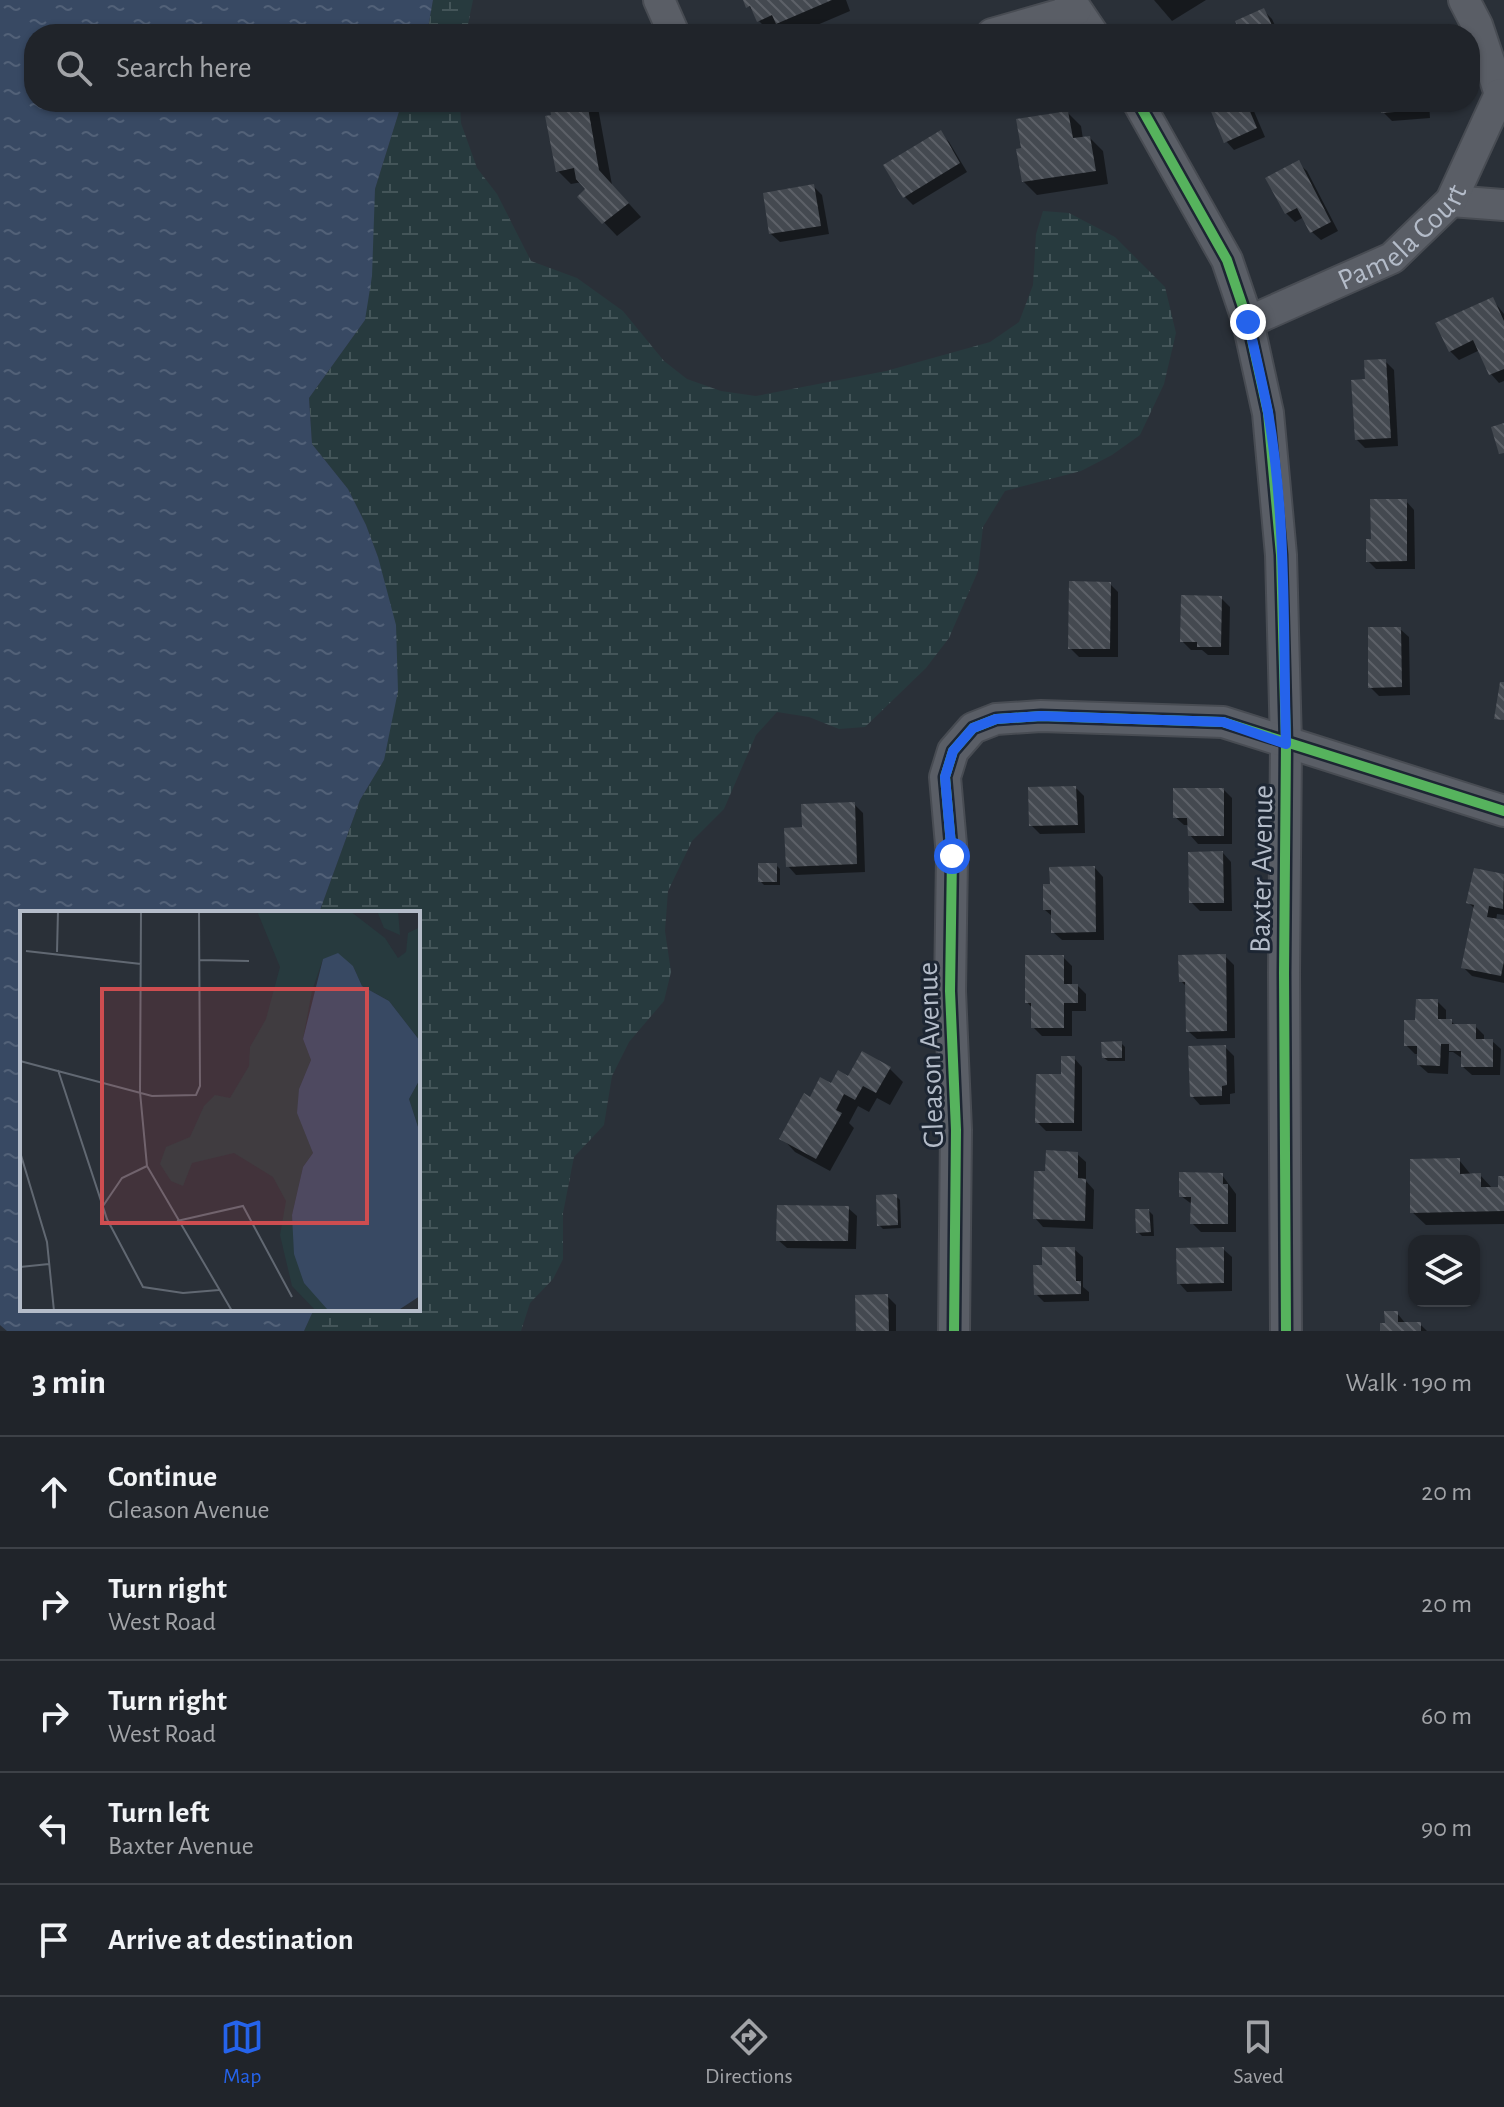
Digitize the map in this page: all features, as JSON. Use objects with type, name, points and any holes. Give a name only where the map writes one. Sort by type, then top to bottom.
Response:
[{"type":"street","points":[[659,0],[670,24]]},
{"type":"street","points":[[1464,0],[1476,24]]},
{"type":"street","points":[[1038,24],[1080,15]]},
{"type":"street","points":[[1480,34],[1502,100]]},
{"type":"street","name":"Pamela Court","points":[[1248,322],[1392,258],[1451,201],[1502,100]]},
{"type":"street","name":"Baxter Avenue","points":[[1144,112],[1227,260],[1248,322],[1268,413],[1281,555],[1286,744],[1286,1331]]},
{"type":"street","points":[[1451,201],[1504,205]]},
{"type":"street","name":"Gleason Avenue","points":[[954,1331],[956,1130],[950,991],[952,856],[945,777],[953,751],[973,728],[996,719],[1041,716],[1223,722],[1286,744]]},
{"type":"street","points":[[1286,744],[1504,811]]},
{"type":"green space","points":[[433,0],[473,0],[468,24],[429,24]]},
{"type":"green space","points":[[399,112],[460,112],[461,123],[477,168],[497,194],[531,261],[577,278],[623,311],[664,361],[687,379],[721,391],[756,396],[886,371],[990,342],[1019,322],[1033,285],[1036,234],[1043,211],[1069,213],[1115,237],[1165,287],[1176,333],[1164,384],[1140,435],[1112,455],[1081,471],[1005,491],[983,527],[978,571],[949,638],[926,668],[865,727],[839,729],[809,717],[777,712],[756,735],[724,809],[692,841],[668,891],[665,931],[671,972],[664,1001],[629,1042],[612,1076],[604,1125],[574,1157],[563,1213],[563,1259],[553,1279],[530,1303],[521,1331],[304,1331],[313,1311],[420,1311],[420,911],[320,911],[360,800],[384,760],[378,557],[348,489],[312,444],[309,398],[365,320],[375,189]]},
{"type":"water","points":[[0,0],[433,0],[429,24],[24,24],[24,112],[399,112],[375,189],[372,276],[365,320],[309,398],[312,444],[348,489],[378,557],[396,625],[398,691],[384,760],[360,800],[320,911],[20,911],[20,1311],[313,1311],[304,1331],[7,1331],[0,1325]]},
{"type":"building","points":[[743,0],[832,0],[776,24],[772,15],[757,22],[750,6],[746,8]]},
{"type":"building","points":[[1264,8],[1271,24],[1236,24],[1235,21]]},
{"type":"building","points":[[551,112],[589,112],[599,170],[629,203],[602,224],[577,197],[585,189],[576,179],[574,168],[556,172],[545,116],[551,115]]},
{"type":"building","points":[[1068,112],[1073,138],[1090,136],[1096,171],[1022,182],[1016,149],[1021,148],[1016,119]]},
{"type":"building","points":[[1211,112],[1250,112],[1257,128],[1224,143]]},
{"type":"building","points":[[941,130],[960,163],[903,198],[883,165]]},
{"type":"building","points":[[1299,160],[1331,222],[1310,233],[1297,208],[1285,214],[1265,178]]},
{"type":"building","points":[[814,184],[821,226],[769,234],[763,193]]},
{"type":"building","points":[[1493,297],[1504,321],[1504,369],[1489,375],[1473,340],[1449,352],[1435,323]]},
{"type":"building","points":[[1386,359],[1391,438],[1355,440],[1351,380],[1365,379],[1364,360]]},
{"type":"building","points":[[1504,423],[1504,453],[1499,454],[1491,427]]},
{"type":"building","points":[[1370,499],[1407,499],[1407,561],[1366,562],[1366,539],[1371,539]]},
{"type":"building","points":[[1069,581],[1111,582],[1110,649],[1068,649]]},
{"type":"building","points":[[1181,595],[1222,596],[1221,647],[1197,647],[1197,642],[1180,642]]},
{"type":"building","points":[[1368,627],[1401,627],[1402,687],[1368,688]]},
{"type":"building","points":[[1500,682],[1504,682],[1504,720],[1494,719]]},
{"type":"building","points":[[1076,786],[1078,825],[1029,826],[1028,787]]},
{"type":"building","points":[[1173,788],[1224,788],[1224,836],[1188,836],[1187,818],[1173,818]]},
{"type":"building","points":[[855,802],[857,864],[786,867],[784,828],[802,827],[801,804]]},
{"type":"building","points":[[1223,851],[1224,903],[1189,903],[1188,852]]},
{"type":"building","points":[[758,863],[777,863],[777,882],[758,882]]},
{"type":"building","points":[[1095,866],[1096,932],[1051,933],[1051,910],[1043,910],[1043,884],[1050,884],[1049,867]]},
{"type":"building","points":[[1474,868],[1504,874],[1503,909],[1489,906],[1487,917],[1504,920],[1501,976],[1461,968],[1474,905],[1466,903]]},
{"type":"building","points":[[1226,954],[1227,1031],[1186,1032],[1185,982],[1179,982],[1178,955]]},
{"type":"building","points":[[1025,955],[1064,955],[1064,984],[1078,984],[1078,1003],[1064,1003],[1064,1028],[1031,1028],[1031,1003],[1025,1003]]},
{"type":"building","points":[[1416,999],[1438,999],[1438,1019],[1452,1019],[1452,1024],[1476,1024],[1476,1039],[1493,1039],[1493,1067],[1461,1067],[1461,1051],[1449,1051],[1449,1044],[1441,1044],[1440,1066],[1417,1065],[1417,1046],[1404,1046],[1404,1020],[1415,1020]]},
{"type":"building","points":[[1122,1041],[1122,1058],[1102,1058],[1101,1042]]},
{"type":"building","points":[[1226,1045],[1227,1085],[1222,1086],[1222,1096],[1190,1097],[1188,1046]]},
{"type":"building","points":[[862,1051],[891,1067],[876,1093],[863,1086],[855,1100],[844,1094],[836,1110],[842,1113],[816,1159],[779,1139],[804,1093],[810,1097],[820,1077],[831,1083],[838,1070],[848,1076]]},
{"type":"building","points":[[1061,1056],[1075,1056],[1074,1123],[1035,1123],[1036,1074],[1061,1074]]},
{"type":"building","points":[[1046,1150],[1078,1152],[1078,1178],[1086,1179],[1085,1221],[1033,1219],[1034,1171],[1045,1171]]},
{"type":"building","points":[[1460,1158],[1460,1174],[1481,1173],[1481,1187],[1498,1187],[1498,1176],[1504,1176],[1504,1211],[1410,1213],[1410,1159]]},
{"type":"building","points":[[1179,1172],[1223,1173],[1223,1184],[1228,1184],[1228,1224],[1190,1224],[1191,1197],[1179,1197]]},
{"type":"building","points":[[897,1194],[898,1225],[877,1226],[876,1195]]},
{"type":"building","points":[[777,1205],[849,1206],[848,1241],[776,1241]]},
{"type":"building","points":[[1135,1209],[1149,1209],[1151,1232],[1136,1233]]},
{"type":"building","points":[[1042,1247],[1075,1247],[1076,1281],[1081,1281],[1081,1294],[1034,1295],[1033,1265],[1042,1265]]},
{"type":"building","points":[[1224,1247],[1224,1283],[1177,1284],[1176,1248]]},
{"type":"building","points":[[888,1294],[889,1331],[856,1331],[855,1295]]},
{"type":"building","points":[[1384,1311],[1398,1311],[1398,1322],[1421,1322],[1421,1331],[1380,1331],[1380,1323],[1385,1323]]},
{"type":"cycle path","points":[[1144,112],[1227,260],[1248,322],[1268,413],[1281,555],[1286,744],[1286,1331]]},
{"type":"cycle path","points":[[954,1331],[956,1130],[950,991],[952,856],[945,777],[953,751],[973,728],[996,719],[1041,716],[1223,722],[1504,811]]},
{"type":"route","points":[[952,856],[945,777],[953,751],[973,728],[996,719],[1041,716],[1223,722],[1286,744],[1281,555],[1276,491],[1268,413],[1248,322]]}]
